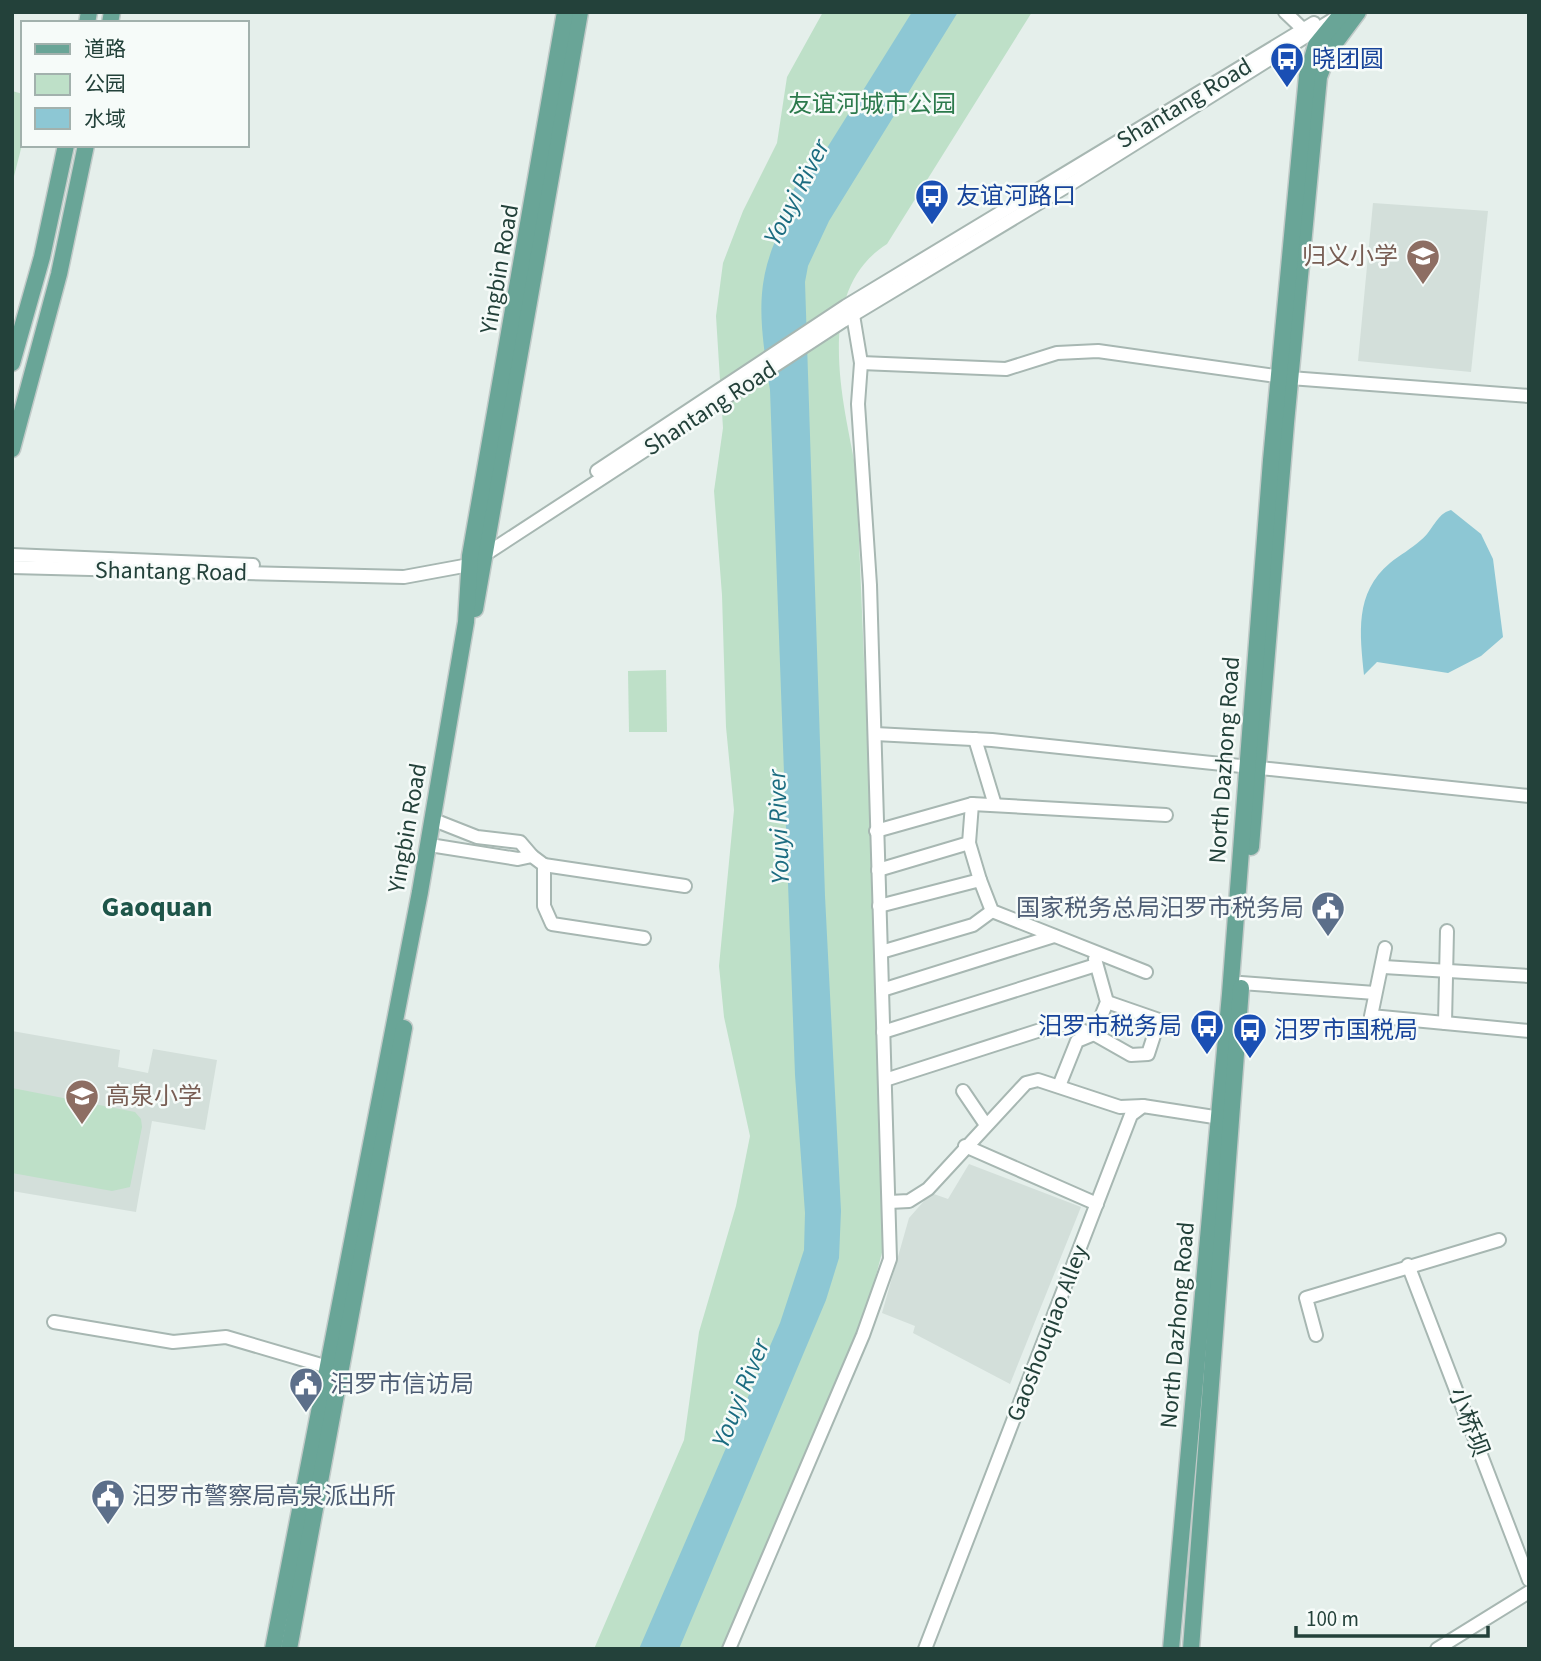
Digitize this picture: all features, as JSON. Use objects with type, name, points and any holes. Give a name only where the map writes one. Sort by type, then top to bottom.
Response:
[{"type":"main road","name":"Yingbin Road","points":[[273,1649],[422,878],[565,12]]},
{"type":"main road","name":"Yingbin Road","points":[[289,1649],[381,1163],[436,846],[477,556],[580,12]]},
{"type":"main road","name":"North Dazhong Road","points":[[1191,1649],[1225,1119],[1310,37],[1343,12]]},
{"type":"main road","name":"North Dazhong Road","points":[[1284,378],[1319,77],[1329,51],[1359,12]]},
{"type":"main road","points":[[12,363],[42,257],[66,147]]},
{"type":"main road","points":[[12,449],[59,274],[86,147]]},
{"type":"main road","name":"North Dazhong Road","points":[[1171,1649],[1241,983],[1252,769]]},
{"type":"street","points":[[1286,12],[1310,37],[1319,77]]},
{"type":"street","name":"Shantang Road","points":[[827,326],[853,315],[1310,37],[1331,12]]},
{"type":"street","name":"Shantang Road","points":[[12,567],[404,577],[477,556],[827,326],[1310,37]]},
{"type":"street","points":[[729,1649],[868,1322],[890,1259],[877,870],[876,734],[858,404],[861,363],[853,315]]},
{"type":"street","points":[[861,363],[1006,369],[1057,353],[1098,351],[1284,378],[1529,396]]},
{"type":"street","name":"Shantang Road","points":[[12,555],[404,571],[435,568],[477,556]]},
{"type":"street","points":[[876,734],[975,739],[1529,796]]},
{"type":"street","points":[[975,739],[995,805]]},
{"type":"street","points":[[876,831],[972,804],[1166,815]]},
{"type":"street","points":[[972,804],[970,843],[992,911],[1054,936],[1094,958],[1146,972]]},
{"type":"street","points":[[439,822],[477,838],[520,842],[544,866],[685,886]]},
{"type":"street","points":[[877,870],[970,843]]},
{"type":"street","points":[[436,846],[517,859],[532,856]]},
{"type":"street","points":[[544,866],[544,906],[552,923],[644,938]]},
{"type":"street","points":[[879,906],[980,880]]},
{"type":"street","points":[[881,952],[974,925],[992,911]]},
{"type":"street","points":[[1445,1023],[1447,931]]},
{"type":"street","points":[[882,990],[1054,936]]},
{"type":"street","points":[[1385,948],[1384,967],[1371,1016],[1529,1031]]},
{"type":"street","points":[[1059,1086],[1077,1041],[1094,1034],[1107,1002],[1094,958]]},
{"type":"street","points":[[883,1032],[1094,958]]},
{"type":"street","points":[[1384,967],[1529,976]]},
{"type":"street","points":[[1241,983],[1375,993]]},
{"type":"street","points":[[885,1080],[1059,1024],[1094,1034],[1131,1055],[1148,1054],[1158,1020],[1107,1002]]},
{"type":"street","points":[[889,1202],[909,1200],[928,1189],[965,1146],[1027,1083],[1038,1080],[1120,1107],[1143,1106],[1225,1119]]},
{"type":"street","points":[[963,1091],[986,1125]]},
{"type":"street","name":"Gaoshouqiao Alley","points":[[925,1649],[1131,1115],[1143,1106]]},
{"type":"street","points":[[965,1146],[1097,1204]]},
{"type":"street","points":[[1316,1335],[1306,1298],[1408,1265],[1499,1240]]},
{"type":"street","name":"小桥坝","points":[[1408,1265],[1529,1580]]},
{"type":"street","points":[[54,1322],[173,1342],[226,1337],[328,1367]]},
{"type":"street","points":[[1437,1649],[1529,1592]]},
{"type":"street","points":[[1450,1649],[1529,1600]]},
{"type":"shaded area","name":"归义小学","points":[[1373,203],[1488,211],[1471,372],[1358,361]]},
{"type":"shaded area","name":"高泉小学","points":[[12,1031],[120,1050],[118,1067],[148,1073],[153,1049],[217,1060],[205,1130],[152,1121],[136,1212],[12,1191]]},
{"type":"shaded area","points":[[969,1164],[1081,1207],[1010,1384],[913,1333],[915,1326],[882,1313],[909,1218],[931,1193],[948,1199]]},
{"type":"green space","name":"友谊河城市公园","points":[[823,12],[1032,12],[887,244],[864,264],[849,289],[841,318],[841,380],[856,470],[883,1107],[884,1245],[867,1310],[722,1649],[594,1649],[684,1440],[699,1332],[736,1206],[750,1136],[724,1017],[719,966],[734,810],[726,727],[722,595],[714,491],[723,428],[716,316],[723,263],[743,211],[777,143],[787,77]]},
{"type":"green space","points":[[12,91],[21,93],[21,147],[12,184]]},
{"type":"green space","points":[[666,670],[667,732],[629,732],[628,671]]},
{"type":"green space","points":[[12,1088],[135,1112],[141,1119],[142,1127],[130,1187],[112,1191],[12,1173]]},
{"type":"water","name":"Youyi River","points":[[912,12],[958,12],[829,221],[808,266],[805,282],[825,896],[841,1211],[839,1258],[826,1300],[679,1649],[639,1649],[780,1323],[804,1250],[805,1213],[795,1075],[770,390],[761,314],[762,292],[772,249],[797,200],[790,196],[805,169],[812,172]]},
{"type":"water","points":[[1451,510],[1481,534],[1493,559],[1503,637],[1481,656],[1448,673],[1377,662],[1364,675],[1361,629],[1370,587],[1390,563],[1421,540],[1442,515]]},
{"type":"place","name":"晓团圆","points":[[1287,89]]},
{"type":"place","name":"友谊河路口","points":[[932,226]]},
{"type":"place","name":"归义小学","points":[[1423,286]]},
{"type":"place","name":"国家税务总局汨罗市税务局","points":[[1328,938]]},
{"type":"place","name":"汨罗市税务局","points":[[1207,1056]]},
{"type":"place","name":"汨罗市国税局","points":[[1250,1060]]},
{"type":"place","name":"高泉小学","points":[[82,1126]]},
{"type":"place","name":"汨罗市信访局","points":[[306,1414]]},
{"type":"place","name":"汨罗市警察局高泉派出所","points":[[108,1526]]},
{"type":"district","name":"Gaoquan","points":[[157,906]]}]
